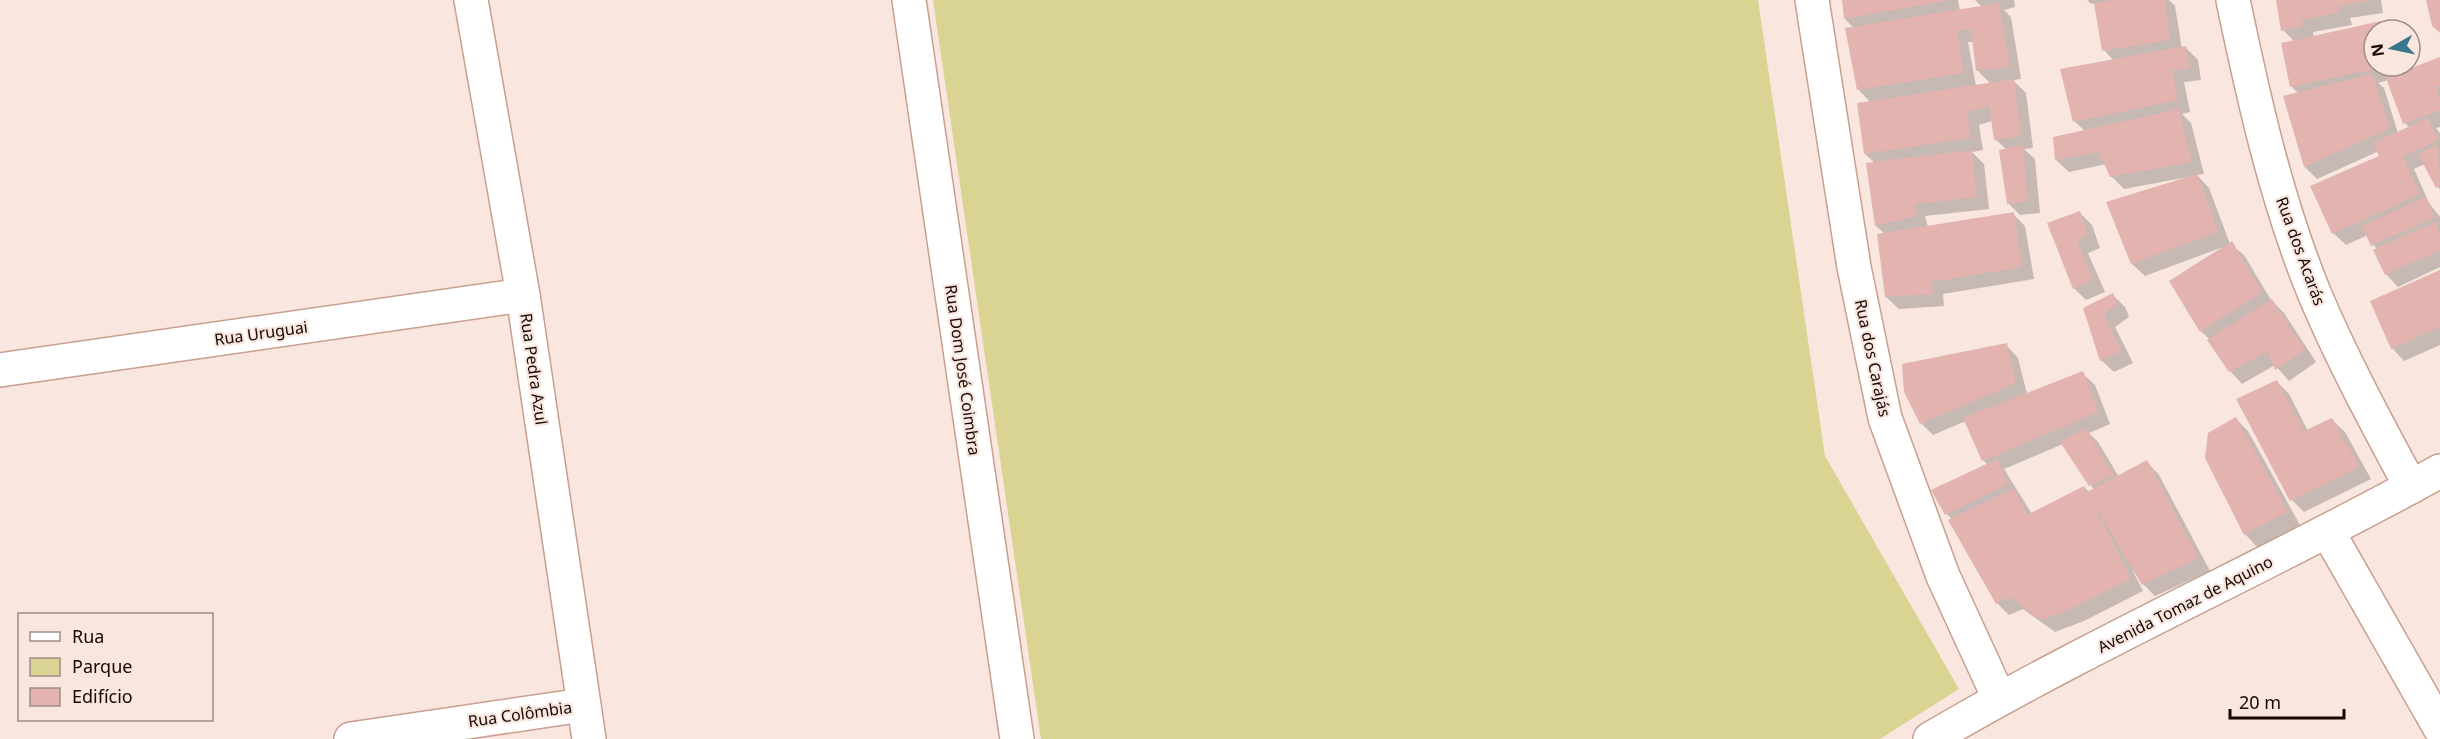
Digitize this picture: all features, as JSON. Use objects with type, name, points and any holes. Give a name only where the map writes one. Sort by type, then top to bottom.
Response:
[{"type":"street","name":"Rua Pedra Azul","points":[[471,0],[523,295],[589,739]]},
{"type":"street","name":"Rua Dom José Coimbra","points":[[909,0],[1017,739]]},
{"type":"street","name":"Rua dos Carajás","points":[[1812,0],[1854,267],[1885,418],[1943,576],[1999,698]]},
{"type":"street","name":"Rua dos Acarás","points":[[2233,0],[2258,119],[2285,209],[2315,293],[2359,391],[2411,487]]},
{"type":"street","name":"Rua Uruguai","points":[[0,370],[523,295]]},
{"type":"street","name":"Avenida Tomaz de Aquino","points":[[1930,739],[1999,698],[2328,532],[2440,471]]},
{"type":"street","points":[[2328,532],[2440,728]]},
{"type":"street","name":"Rua Colômbia","points":[[351,739],[583,705]]},
{"type":"green space","points":[[933,0],[1758,0],[1825,456],[1959,689],[1880,739],[1041,739]]},
{"type":"building","points":[[1842,0],[1944,0],[1944,1],[1844,19]]},
{"type":"building","points":[[2115,0],[2165,0],[2170,40],[2102,51],[2094,3]]},
{"type":"building","points":[[2276,0],[2367,1],[2339,6],[2340,13],[2301,20],[2302,27],[2281,31]]},
{"type":"building","points":[[2426,0],[2440,0],[2440,33],[2432,26]]},
{"type":"building","points":[[1999,3],[2010,67],[1976,71],[1971,30],[1957,30],[1964,73],[1857,90],[1845,28]]},
{"type":"building","points":[[2362,25],[2362,72],[2290,87],[2281,43]]},
{"type":"building","points":[[2186,46],[2190,68],[2172,70],[2178,100],[2073,122],[2060,69]]},
{"type":"building","points":[[2440,57],[2440,85],[2436,87],[2440,98],[2440,110],[2403,124],[2386,78],[2422,78],[2422,64]]},
{"type":"building","points":[[2362,76],[2373,78],[2390,128],[2304,167],[2283,96]]},
{"type":"building","points":[[2014,79],[2021,136],[1994,140],[1989,106],[1967,112],[1971,138],[1864,154],[1857,103]]},
{"type":"building","points":[[2179,109],[2192,162],[2110,177],[2099,152],[2055,160],[2053,137]]},
{"type":"building","points":[[2428,118],[2438,140],[2403,156],[2420,194],[2332,234],[2310,186],[2379,156],[2373,143]]},
{"type":"building","points":[[2438,144],[2440,186],[2436,188],[2418,154]]},
{"type":"building","points":[[2023,145],[2028,201],[2007,204],[1999,150]]},
{"type":"building","points":[[1972,150],[1977,197],[1914,204],[1917,216],[1875,226],[1866,163]]},
{"type":"building","points":[[2197,174],[2219,232],[2131,264],[2106,202]]},
{"type":"building","points":[[2425,197],[2435,217],[2371,246],[2362,226]]},
{"type":"building","points":[[2080,211],[2088,235],[2077,240],[2093,279],[2073,289],[2047,223]]},
{"type":"building","points":[[2014,212],[2022,267],[1931,282],[1933,294],[1885,297],[1877,234]]},
{"type":"building","points":[[2435,222],[2440,233],[2440,250],[2385,275],[2373,250]]},
{"type":"building","points":[[2232,241],[2262,292],[2200,332],[2169,281]]},
{"type":"building","points":[[2440,270],[2440,327],[2391,349],[2370,301]]},
{"type":"building","points":[[2113,293],[2117,304],[2104,314],[2121,351],[2100,361],[2083,308]]},
{"type":"building","points":[[2272,299],[2305,350],[2275,370],[2267,351],[2229,372],[2207,340]]},
{"type":"building","points":[[2007,343],[2016,383],[1920,424],[1904,392],[1902,364]]},
{"type":"building","points":[[2083,371],[2099,412],[1982,461],[1963,418]]},
{"type":"building","points":[[2277,380],[2304,431],[2332,418],[2360,467],[2290,501],[2236,399]]},
{"type":"building","points":[[2236,417],[2288,512],[2244,535],[2205,458],[2208,433]]},
{"type":"building","points":[[2086,428],[2114,475],[2089,486],[2060,442]]},
{"type":"building","points":[[1997,459],[2009,484],[1945,515],[1931,490]]},
{"type":"building","points":[[2147,460],[2199,558],[2142,585],[2091,499],[2131,579],[2072,609],[2041,620],[2010,597],[1996,604],[1948,520],[2014,488],[2027,515],[2084,486],[2087,492]]}]
